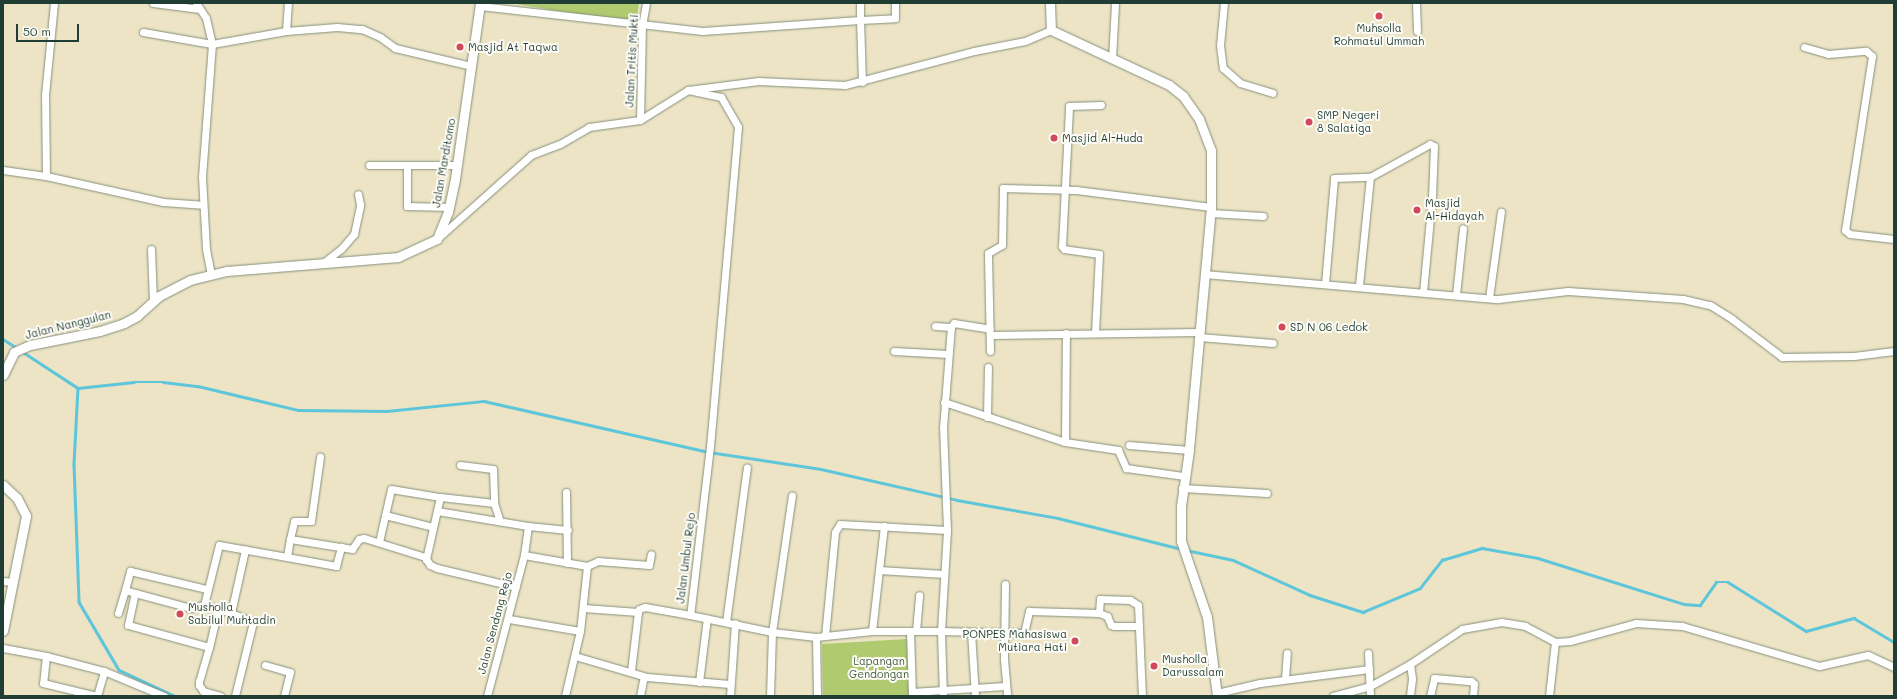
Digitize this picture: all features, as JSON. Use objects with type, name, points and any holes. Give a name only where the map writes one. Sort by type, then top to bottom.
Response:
[{"type":"street","points":[[46,176],[45,95],[54,3]]},
{"type":"street","points":[[153,3],[198,6],[208,22],[212,44],[202,177],[202,205],[206,249],[211,274],[398,257],[437,239],[531,155],[560,144],[589,127],[640,120],[688,90],[758,81],[832,86],[862,82],[974,51],[1025,41],[1051,30],[1168,85],[1182,96],[1199,119],[1211,151],[1210,210],[1189,450],[1182,488],[1181,541],[1188,566],[1207,617],[1217,694],[1285,679],[1369,669]]},
{"type":"street","points":[[286,31],[288,3]]},
{"type":"street","name":"Jalan Tritis Mukti","points":[[640,120],[642,26],[646,3]]},
{"type":"street","points":[[860,3],[862,82]]},
{"type":"street","points":[[480,5],[642,26],[703,31],[895,18],[895,3]]},
{"type":"street","points":[[1050,3],[1051,30]]},
{"type":"street","points":[[1112,60],[1114,3]]},
{"type":"street","points":[[1224,3],[1220,45],[1223,68],[1240,83],[1272,93]]},
{"type":"street","points":[[1416,3],[1417,31]]},
{"type":"street","name":"Jalan Marditomo","points":[[437,239],[449,207],[457,165],[480,5]]},
{"type":"street","points":[[143,32],[212,44],[286,31],[337,27],[362,29],[402,50],[472,66]]},
{"type":"street","points":[[1804,47],[1828,54],[1866,51],[1872,56],[1845,230],[1850,234],[1894,239]]},
{"type":"street","name":"Jalan Umbul Rejo","points":[[688,90],[721,97],[738,127],[709,458],[690,615],[735,623],[772,632],[816,637],[872,631],[1025,633],[1029,611],[1098,613]]},
{"type":"street","points":[[1095,333],[1100,254],[1062,248],[1069,106],[1101,105]]},
{"type":"street","points":[[1325,284],[1334,178],[1370,177],[1430,144],[1434,148],[1423,292]]},
{"type":"street","points":[[368,165],[457,165]]},
{"type":"street","points":[[407,165],[407,206],[449,207]]},
{"type":"street","points":[[3,170],[46,176],[134,197],[202,205]]},
{"type":"street","points":[[1359,286],[1370,177]]},
{"type":"street","points":[[990,351],[988,253],[1002,244],[1002,189],[1006,187],[1066,190],[1263,216]]},
{"type":"street","points":[[321,265],[352,238],[360,205],[358,194]]},
{"type":"street","points":[[1489,298],[1501,212]]},
{"type":"street","points":[[1456,295],[1463,228]]},
{"type":"street","points":[[151,249],[153,300]]},
{"type":"street","name":"Jalan Nanggulan","points":[[3,375],[5,360],[14,352],[30,345],[100,332],[118,325],[137,316],[153,300],[190,280],[211,274]]},
{"type":"street","points":[[1204,274],[1489,298],[1523,298],[1568,291],[1683,299],[1710,305],[1732,319],[1782,357],[1854,356],[1894,351]]},
{"type":"street","points":[[943,693],[941,631],[947,530],[944,488],[944,402],[950,327],[954,323],[990,332],[1199,335],[1273,343]]},
{"type":"street","points":[[935,326],[950,327]]},
{"type":"street","points":[[1065,442],[1066,333]]},
{"type":"street","points":[[894,351],[948,354]]},
{"type":"street","points":[[987,417],[988,368]]},
{"type":"street","points":[[944,402],[1065,442],[1118,450],[1126,468],[1184,476]]},
{"type":"street","points":[[1129,445],[1189,450]]},
{"type":"street","points":[[287,557],[294,521],[311,521],[320,457]]},
{"type":"street","points":[[460,465],[492,468],[494,503],[500,521]]},
{"type":"street","points":[[726,622],[747,467]]},
{"type":"street","points":[[3,485],[17,498],[26,516],[8,581],[3,631]]},
{"type":"street","points":[[379,542],[392,488],[440,497],[494,503]]},
{"type":"street","points":[[1182,488],[1267,492]]},
{"type":"street","points":[[566,492],[568,530],[567,563]]},
{"type":"street","points":[[770,696],[772,632],[792,495]]},
{"type":"street","points":[[425,557],[440,497]]},
{"type":"street","points":[[437,511],[528,526],[568,530]]},
{"type":"street","points":[[385,514],[433,527]]},
{"type":"street","points":[[825,636],[837,527],[846,522],[947,530]]},
{"type":"street","name":"Jalan Sendang Rejo","points":[[487,696],[509,619],[524,556],[528,526]]},
{"type":"street","points":[[872,631],[884,526]]},
{"type":"street","points":[[290,539],[352,549],[361,538],[379,542],[425,557],[430,565],[438,568],[516,587]]},
{"type":"street","points":[[204,605],[217,546],[336,566],[341,547]]},
{"type":"street","points":[[231,613],[245,550]]},
{"type":"street","points":[[524,556],[587,566],[598,561],[649,565],[651,554]]},
{"type":"street","points":[[565,696],[575,656],[584,608],[587,566]]},
{"type":"street","points":[[879,570],[944,574]]},
{"type":"street","points":[[118,613],[130,571],[207,589]]},
{"type":"street","points":[[1005,584],[1004,632],[1007,696]]},
{"type":"street","points":[[125,590],[192,608],[204,605],[231,613],[253,622],[235,696]]},
{"type":"street","points":[[135,593],[128,625],[208,647]]},
{"type":"street","points":[[919,595],[913,631],[912,694],[975,692],[1006,686]]},
{"type":"street","points":[[1139,626],[1114,626],[1107,616],[1098,613],[1100,599],[1130,600],[1138,605],[1139,626],[1142,696]]},
{"type":"street","points":[[631,671],[639,609],[645,607],[690,615]]},
{"type":"street","points":[[584,608],[638,612]]},
{"type":"street","points":[[218,609],[199,683],[202,694],[220,696]]},
{"type":"street","points":[[699,682],[707,618]]},
{"type":"street","points":[[509,619],[580,631]]},
{"type":"street","points":[[1333,696],[1370,686],[1410,664],[1454,633],[1481,624],[1501,622],[1525,626],[1555,642],[1570,641],[1646,622],[1682,626],[1820,666],[1868,655],[1894,667]]},
{"type":"street","points":[[730,696],[735,623]]},
{"type":"street","points":[[972,632],[975,692]]},
{"type":"street","points":[[816,637],[817,696]]},
{"type":"street","points":[[1549,696],[1555,642]]},
{"type":"street","points":[[3,648],[46,656],[104,671],[164,696]]},
{"type":"street","points":[[1285,679],[1287,653]]},
{"type":"street","points":[[1368,653],[1370,696]]},
{"type":"street","points":[[46,656],[43,683],[97,696],[104,671]]},
{"type":"street","points":[[575,656],[644,676],[730,684]]},
{"type":"street","points":[[1410,664],[1412,679],[1410,696]]},
{"type":"street","points":[[265,665],[290,672],[284,696]]},
{"type":"street","points":[[640,696],[644,676]]},
{"type":"street","points":[[1430,696],[1434,678],[1471,681],[1474,684],[1473,696]]},
{"type":"green space","points":[[510,3],[639,3],[636,24]]},
{"type":"green space","name":"Lapangan Gendongan","points":[[907,639],[909,696],[823,696],[822,644]]},
{"type":"waterway","points":[[3,339],[17,348]]},
{"type":"waterway","points":[[23,352],[78,388],[134,382],[163,382],[198,386],[298,410],[387,411],[484,401],[709,452],[821,469],[957,500],[1058,518],[1181,549]]},
{"type":"waterway","points":[[78,388],[74,464],[79,602],[119,670],[175,696]]},
{"type":"waterway","points":[[1186,550],[1233,560],[1310,595],[1363,612],[1420,588],[1442,560],[1482,548],[1538,558],[1684,604],[1700,605],[1716,582],[1728,582],[1806,631],[1854,618],[1894,642]]},
{"type":"place","name":"Muhsolla Rohmatul Ummah","points":[[1379,16]]},
{"type":"place","name":"Masjid At Taqwa","points":[[460,47]]},
{"type":"place","name":"SMP Negeri 8 Salatiga","points":[[1309,122]]},
{"type":"place","name":"Masjid Al-Huda","points":[[1054,138]]},
{"type":"place","name":"Masjid Al-Hidayah","points":[[1417,210]]},
{"type":"place","name":"SD N 06 Ledok","points":[[1282,327]]},
{"type":"place","name":"Musholla Sabilul Muhtadin","points":[[180,614]]},
{"type":"place","name":"PONPES Mahasiswa Mutiara Hati","points":[[1075,641]]},
{"type":"place","name":"Musholla Darussalam","points":[[1154,666]]}]
